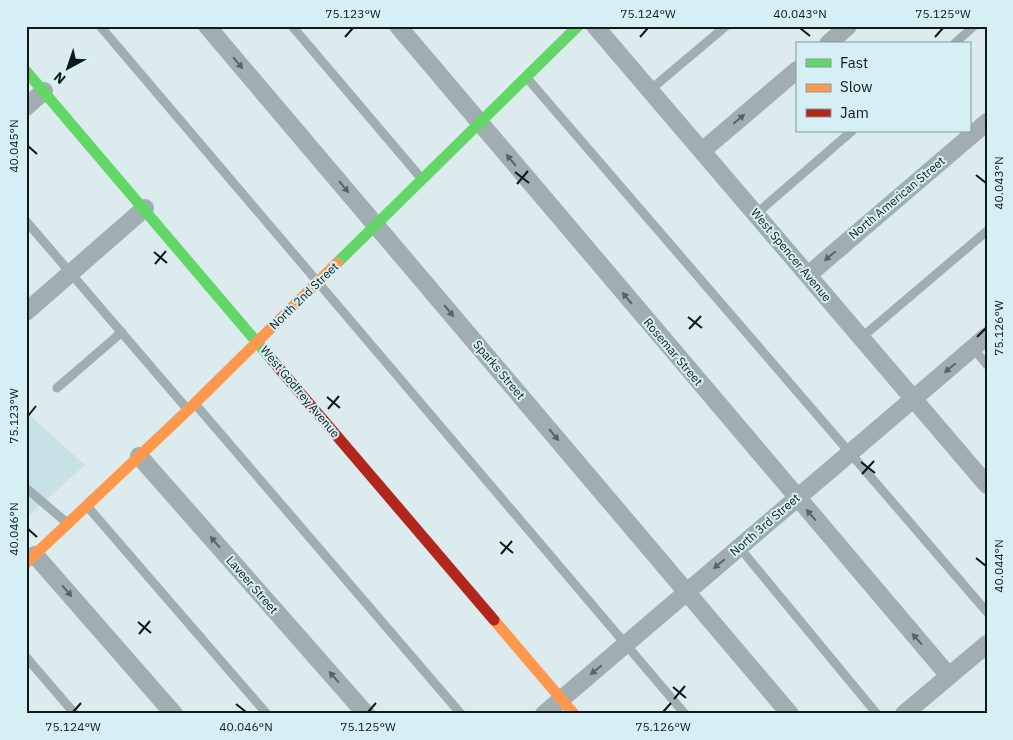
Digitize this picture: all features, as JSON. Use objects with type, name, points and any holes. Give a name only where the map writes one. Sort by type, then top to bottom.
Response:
[{"type":"main road","name":"North 2nd Street","points":[[31,559],[377,226],[578,26]]},
{"type":"main road","name":"West Godfrey Avenue","points":[[26,71],[145,208],[574,714]]},
{"type":"street","name":"Sparks Street","points":[[207,26],[790,714]]},
{"type":"street","name":"Rosemar Street","points":[[398,26],[949,676]]},
{"type":"street","name":"West Spencer Avenue","points":[[595,26],[987,485]]},
{"type":"street","points":[[830,42],[848,26]]},
{"type":"street","points":[[702,151],[796,71]]},
{"type":"street","points":[[26,107],[44,91]]},
{"type":"street","name":"North American Street","points":[[808,275],[987,122]]},
{"type":"street","points":[[26,312],[145,208]]},
{"type":"street","name":"North 3rd Street","points":[[544,714],[987,336]]},
{"type":"street","name":"Laveer Street","points":[[139,456],[366,714]]},
{"type":"street","points":[[31,559],[174,714]]},
{"type":"street","points":[[904,714],[987,644]]},
{"type":"lane","points":[[100,26],[685,714]]},
{"type":"lane","points":[[292,26],[422,180]]},
{"type":"lane","points":[[650,90],[726,26]]},
{"type":"lane","points":[[956,42],[974,26]]},
{"type":"lane","points":[[526,78],[987,612]]},
{"type":"lane","points":[[756,214],[851,132]]},
{"type":"lane","points":[[26,221],[461,714]]},
{"type":"lane","points":[[861,338],[987,231]]},
{"type":"lane","points":[[57,388],[122,332]]},
{"type":"lane","points":[[973,348],[987,365]]},
{"type":"lane","points":[[27,489],[68,524]]},
{"type":"lane","points":[[87,505],[267,714]]},
{"type":"lane","points":[[739,548],[877,714]]},
{"type":"lane","points":[[26,657],[74,714]]},
{"type":"shaded area","points":[[26,412],[85,465],[26,518]]},
{"type":"traffic: fast","points":[[337,263],[578,26]]},
{"type":"traffic: fast","points":[[26,71],[272,360]]},
{"type":"traffic: slow","points":[[26,563],[188,410],[337,263]]},
{"type":"traffic: slow","points":[[494,620],[574,714]]},
{"type":"traffic: jam","points":[[272,360],[494,620]]}]
